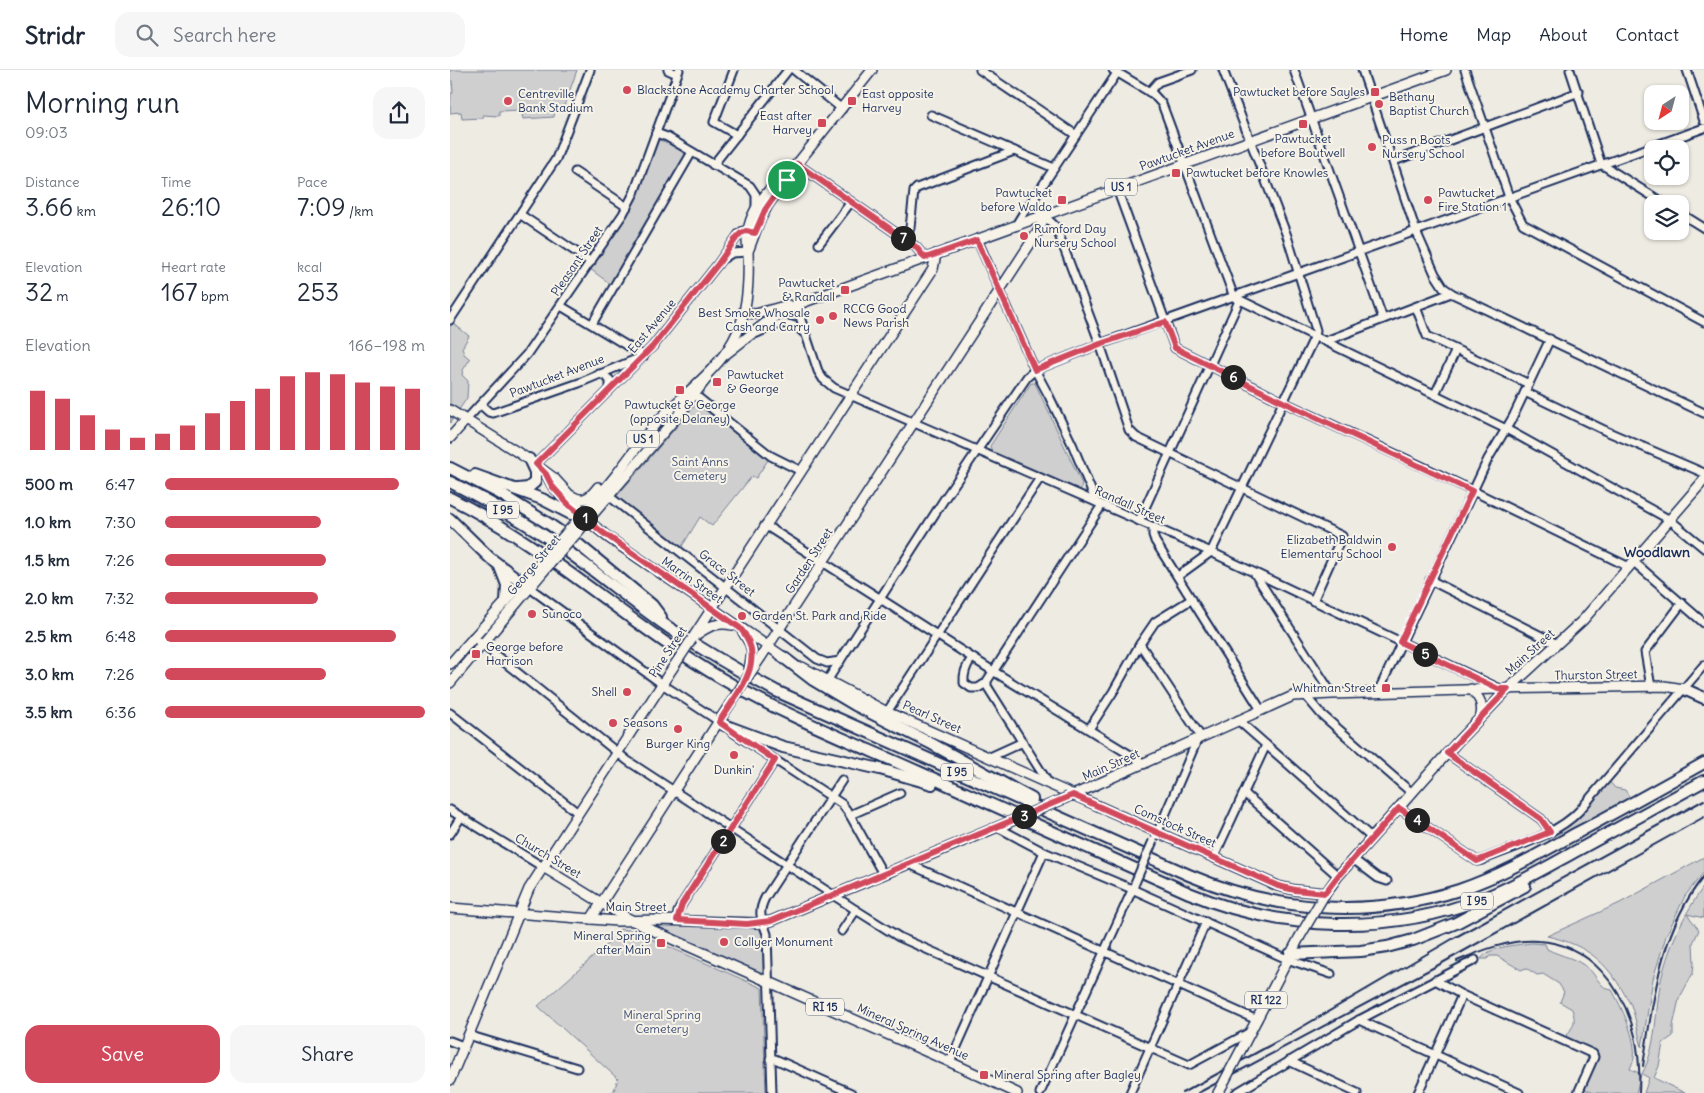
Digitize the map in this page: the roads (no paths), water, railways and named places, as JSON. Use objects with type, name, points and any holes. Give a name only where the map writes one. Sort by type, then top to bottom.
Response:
[{"type":"highway","points":[[513,488],[526,489],[533,485],[536,475],[532,462]]},
{"type":"highway","points":[[450,467],[513,488],[548,502],[571,514],[585,518]]},
{"type":"highway","points":[[450,467],[521,506],[568,537],[652,605],[667,626]]},
{"type":"highway","name":"I 95","points":[[450,482],[506,512],[553,541],[667,626],[726,664],[791,698],[1209,883],[1262,900],[1328,908],[1355,908],[1394,905],[1458,890],[1500,874],[1530,859],[1704,763]]},
{"type":"highway","name":"I 95","points":[[450,498],[494,521],[532,546],[661,641],[722,679],[791,715],[1200,897],[1242,911],[1295,921],[1326,924],[1387,922],[1426,915],[1485,897],[1521,881],[1704,781]]},
{"type":"highway","points":[[450,519],[500,566],[527,585]]},
{"type":"highway","points":[[500,566],[508,586],[506,601]]},
{"type":"highway","points":[[783,657],[813,680],[855,705],[932,744],[1096,834]]},
{"type":"highway","points":[[1684,689],[1704,698]]},
{"type":"highway","points":[[721,724],[783,747],[890,772],[970,795]]},
{"type":"highway","points":[[1288,956],[1368,950],[1421,938],[1456,923],[1520,889],[1555,863]]},
{"type":"main road","name":"East Avenue","points":[[751,232],[759,213],[872,70]]},
{"type":"main road","name":"Pawtucket Avenue","points":[[744,312],[756,314],[796,304],[1185,165],[1371,97],[1430,73],[1446,70]]},
{"type":"main road","name":"Garden Street","points":[[756,655],[767,647],[823,562],[1038,231],[1045,215]]},
{"type":"main road","name":"George Street","points":[[606,494],[641,442],[675,404],[712,370],[726,354],[737,335],[746,300],[748,252],[751,232]]},
{"type":"main road","name":"Pine Street","points":[[450,1080],[529,889],[692,639],[707,624],[711,608],[933,269],[936,254]]},
{"type":"main road","name":"Pawtucket Avenue","points":[[726,354],[774,317],[796,304]]},
{"type":"main road","name":"George Street","points":[[450,683],[482,645],[527,585],[695,395],[712,370]]},
{"type":"main road","points":[[450,410],[554,478],[577,503],[585,518]]},
{"type":"main road","name":"Pleasant Street","points":[[450,438],[465,420]]},
{"type":"main road","points":[[568,492],[578,499],[588,498],[641,442]]},
{"type":"main road","points":[[546,474],[569,505],[585,518]]},
{"type":"main road","name":"Main Street","points":[[450,908],[633,921],[677,920],[747,924],[771,921],[1145,764],[1287,698],[1305,695],[1378,692],[1508,689],[1584,620],[1704,480]]},
{"type":"main road","name":"Marrin Street","points":[[585,518],[617,543],[783,657]]},
{"type":"main road","name":"George Street","points":[[450,664],[506,601],[527,585]]},
{"type":"main road","points":[[591,919],[674,791],[721,724],[728,707],[747,679],[756,655],[740,628],[725,624],[707,624]]},
{"type":"main road","name":"Pearl Street","points":[[783,657],[887,712],[1050,784],[1070,796]]},
{"type":"main road","points":[[1523,675],[1538,689]]},
{"type":"main road","name":"Thurston Street","points":[[1508,689],[1664,686],[1684,689]]},
{"type":"main road","points":[[1471,689],[1480,698],[1482,706],[1481,717]]},
{"type":"main road","name":"RI 122","points":[[1221,1090],[1288,956],[1324,895],[1338,876],[1447,753],[1508,689]]},
{"type":"main road","name":"Comstock Street","points":[[1070,796],[1155,837],[1214,857],[1278,886],[1324,895]]},
{"type":"main road","name":"Church Street","points":[[543,867],[633,921]]},
{"type":"main road","name":"Mineral Spring Avenue","points":[[633,921],[950,1062],[1012,1092]]},
{"type":"street","points":[[450,320],[521,215],[559,154],[590,70]]},
{"type":"street","points":[[668,70],[678,72]]},
{"type":"street","points":[[734,70],[714,122],[737,134]]},
{"type":"street","points":[[713,164],[788,70]]},
{"type":"street","points":[[794,70],[842,109]]},
{"type":"street","points":[[980,70],[1076,135]]},
{"type":"street","points":[[1149,92],[1158,82],[1192,70]]},
{"type":"street","points":[[1178,576],[1211,552],[1315,336],[1316,330],[1287,236],[1223,70]]},
{"type":"street","points":[[1294,70],[1382,319]]},
{"type":"street","points":[[1362,70],[1416,231],[1434,274],[1444,288],[1704,413]]},
{"type":"street","points":[[1465,70],[1509,197],[1523,224],[1704,322]]},
{"type":"street","points":[[1570,70],[1601,164],[1651,195]]},
{"type":"street","points":[[1687,70],[1704,121]]},
{"type":"street","name":"Pleasant Street","points":[[465,420],[522,362],[562,306],[627,207],[678,72]]},
{"type":"street","points":[[1016,226],[1115,72],[1149,92],[1162,104],[1237,299],[1210,366],[1139,521]]},
{"type":"street","points":[[1394,161],[1578,92]]},
{"type":"street","points":[[931,115],[1054,168]]},
{"type":"street","points":[[827,681],[1027,377],[1035,370],[1100,344],[1237,299],[1358,252],[1704,128]]},
{"type":"street","points":[[656,133],[667,137],[750,186],[756,195],[759,213]]},
{"type":"street","points":[[905,240],[910,228],[914,191],[917,188],[1014,151]]},
{"type":"street","points":[[592,324],[692,152]]},
{"type":"street","points":[[797,164],[916,247],[925,258]]},
{"type":"street","points":[[575,172],[627,207]]},
{"type":"street","points":[[1117,189],[1175,348],[1283,402],[1632,565],[1682,603],[1704,623]]},
{"type":"street","points":[[1033,200],[1034,207],[1056,226],[1100,344],[1129,430],[1136,437],[1170,455],[1342,536],[1313,601]]},
{"type":"street","points":[[819,244],[851,202]]},
{"type":"street","points":[[521,215],[591,262]]},
{"type":"street","points":[[1689,219],[1704,228]]},
{"type":"street","name":"East Avenue","points":[[532,462],[644,356],[664,334],[739,234],[744,231],[751,232]]},
{"type":"street","points":[[972,658],[966,666],[964,682],[970,688],[978,688],[986,684],[1099,504],[1073,446],[1035,370],[977,240]]},
{"type":"street","name":"East Avenue","points":[[718,264],[732,253],[748,252]]},
{"type":"street","points":[[1326,341],[1451,293]]},
{"type":"street","points":[[1237,299],[1506,429],[1670,520],[1704,548]]},
{"type":"street","name":"Randall Street","points":[[796,304],[818,371],[834,388],[1211,552],[1498,689]]},
{"type":"street","points":[[562,306],[644,356]]},
{"type":"street","points":[[1416,306],[1427,336],[1529,384]]},
{"type":"street","points":[[745,338],[787,323],[796,326],[807,338]]},
{"type":"street","points":[[1378,692],[1472,491],[1488,459],[1514,417],[1550,339]]},
{"type":"street","points":[[1435,394],[1456,350]]},
{"type":"street","name":"Pawtucket Avenue","points":[[481,405],[488,412],[493,413],[579,383],[644,356]]},
{"type":"street","points":[[599,374],[610,380],[610,389]]},
{"type":"street","points":[[1525,392],[1606,431],[1704,473]]},
{"type":"street","points":[[695,395],[771,456],[801,471]]},
{"type":"street","points":[[887,712],[1040,478]]},
{"type":"street","name":"Grace Street","points":[[606,494],[822,663],[840,661]]},
{"type":"street","points":[[765,525],[937,636],[1145,764]]},
{"type":"street","points":[[1153,527],[1153,535],[1261,710]]},
{"type":"street","points":[[1255,573],[1332,694]]},
{"type":"street","points":[[1430,580],[1557,644]]},
{"type":"street","points":[[527,585],[662,684],[842,804],[850,814],[884,874]]},
{"type":"street","points":[[1089,729],[1155,622],[1192,599]]},
{"type":"street","points":[[1651,687],[1645,652],[1682,603]]},
{"type":"street","points":[[473,637],[617,753],[899,937],[1189,1065],[1250,1032]]},
{"type":"street","points":[[1040,1093],[1134,886],[1191,754],[1200,738],[1140,644]]},
{"type":"street","points":[[1399,808],[1477,861],[1550,832],[1574,816],[1704,665]]},
{"type":"street","points":[[986,684],[1050,784]]},
{"type":"street","points":[[1305,695],[1321,714],[1412,793]]},
{"type":"street","points":[[450,713],[578,813]]},
{"type":"street","points":[[1238,720],[1372,838]]},
{"type":"street","points":[[990,757],[1023,742]]},
{"type":"street","points":[[1185,744],[1191,754]]},
{"type":"street","points":[[1214,857],[1266,745]]},
{"type":"street","points":[[1447,753],[1541,819],[1550,832]]},
{"type":"street","points":[[677,920],[682,904],[775,760]]},
{"type":"street","points":[[772,1093],[767,982],[767,934],[760,915],[763,904],[842,780]]},
{"type":"street","points":[[850,814],[900,793]]},
{"type":"street","points":[[1244,793],[1338,876]]},
{"type":"street","name":"Church Street","points":[[450,810],[543,867]]},
{"type":"street","points":[[450,834],[461,817]]},
{"type":"street","points":[[997,827],[1044,852],[1134,886],[1206,922],[1331,974]]},
{"type":"street","points":[[950,1062],[1044,852]]},
{"type":"street","points":[[1353,859],[1378,878],[1388,881]]},
{"type":"street","points":[[908,864],[1256,1020]]},
{"type":"street","points":[[842,930],[856,910]]},
{"type":"street","points":[[1130,1093],[1206,922]]},
{"type":"street","points":[[1236,1093],[1359,1020],[1475,960]]},
{"type":"street","points":[[1435,980],[1462,995],[1594,1056],[1578,1093]]},
{"type":"street","points":[[1418,1093],[1462,995]]},
{"type":"street","points":[[1359,1020],[1520,1093]]},
{"type":"street","points":[[468,1035],[577,1068]]},
{"type":"street","points":[[450,1041],[463,1046]]},
{"type":"street","points":[[770,1059],[776,1059],[851,1093]]},
{"type":"street","points":[[1289,1061],[1357,1093]]},
{"type":"railway","points":[[1182,1093],[1278,1041],[1454,938],[1704,800]]},
{"type":"railway","points":[[1198,1093],[1444,962],[1704,817]]},
{"type":"railway","points":[[1643,1066],[1655,991],[1668,942],[1677,919],[1689,897],[1704,876]]},
{"type":"railway","points":[[1457,961],[1497,946],[1528,941],[1557,944],[1574,950],[1589,960],[1613,986],[1623,1002],[1630,1019],[1637,1050],[1639,1093]]},
{"type":"place","name":"Blackstone Academy Charter School","points":[[627,90]]},
{"type":"place","name":"Pawtucket before Sayles","points":[[1375,92]]},
{"type":"place","name":"Centreville Bank Stadium","points":[[508,101]]},
{"type":"place","name":"East opposite Harvey","points":[[852,101]]},
{"type":"place","name":"Bethany Baptist Church","points":[[1379,104]]},
{"type":"place","name":"East after Harvey","points":[[822,123]]},
{"type":"place","name":"Pawtucket before Boutwell","points":[[1303,124]]},
{"type":"place","name":"Puss n Boots Nursery School","points":[[1372,147]]},
{"type":"place","name":"Pawtucket before Knowles","points":[[1176,173]]},
{"type":"place","name":"Pawtucket before Waldo","points":[[1062,200]]},
{"type":"place","name":"Pawtucket Fire Station 1","points":[[1428,200]]},
{"type":"place","name":"Rumford Day Nursery School","points":[[1024,236]]},
{"type":"place","name":"Pawtucket & Randall","points":[[845,290]]},
{"type":"place","name":"RCCG Good News Parish","points":[[833,316]]},
{"type":"place","name":"Best Smoke Whosale Cash and Carry","points":[[820,320]]},
{"type":"place","name":"Pawtucket & George","points":[[717,382]]},
{"type":"place","name":"Pawtucket & George (opposite Delaney)","points":[[680,390]]},
{"type":"place","name":"Elizabeth Baldwin Elementary School","points":[[1392,547]]},
{"type":"place","name":"Sunoco","points":[[532,614]]},
{"type":"place","name":"Garden St. Park and Ride","points":[[742,616]]},
{"type":"place","name":"George before Harrison","points":[[476,654]]},
{"type":"place","name":"Whitman Street","points":[[1386,688]]},
{"type":"place","name":"Shell","points":[[627,692]]},
{"type":"place","name":"Seasons","points":[[613,723]]},
{"type":"place","name":"Burger King","points":[[678,729]]},
{"type":"place","name":"Dunkin'","points":[[734,755]]},
{"type":"place","name":"Collyer Monument","points":[[724,942]]},
{"type":"place","name":"Mineral Spring after Main","points":[[661,943]]},
{"type":"place","name":"Mineral Spring after Bagley","points":[[984,1075]]},
{"type":"district","name":"Woodlawn","points":[[1657,552]]},
{"type":"park label","name":"Saint Anns Cemetery","points":[[700,469]]},
{"type":"park label","name":"Mineral Spring Cemetery","points":[[662,1022]]}]
